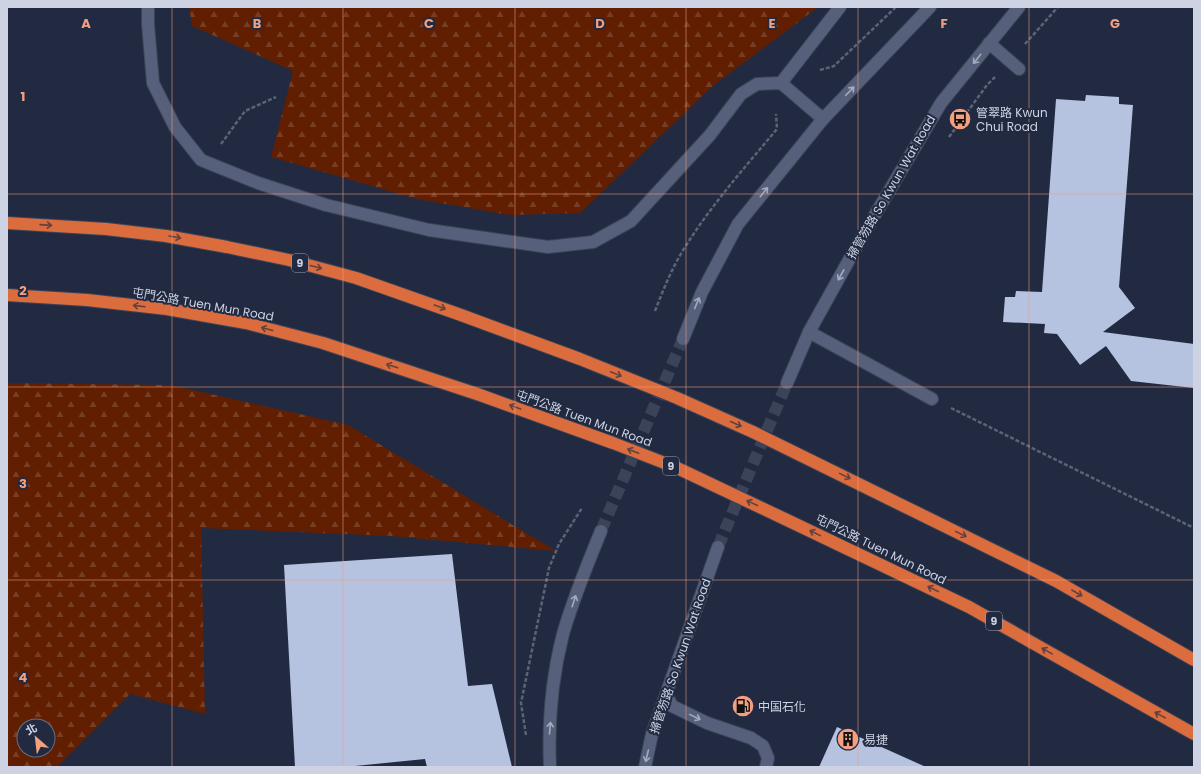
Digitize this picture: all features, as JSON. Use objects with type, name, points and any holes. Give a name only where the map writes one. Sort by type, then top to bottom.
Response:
[{"type":"highway","name":"9","points":[[7,223],[106,229],[144,233],[227,247],[289,260],[356,278],[454,312],[657,390],[753,432],[1056,581],[1194,660]]},
{"type":"highway","name":"屯門公路 Tuen Mun Road","points":[[7,295],[95,301],[167,309],[246,323],[330,345],[480,395],[593,436],[682,471],[969,607],[1194,734]]},
{"type":"street","points":[[148,7],[153,83],[175,127],[202,160],[258,183],[326,205],[429,230],[548,247],[593,242],[631,221],[710,136],[741,94],[757,84],[781,83],[823,119]]},
{"type":"street","points":[[781,83],[840,7]]},
{"type":"street","points":[[683,339],[702,292],[738,224],[823,119],[930,7]]},
{"type":"street","name":"掃管笏路 So Kwun Wat Road","points":[[787,383],[809,332],[859,242],[941,103],[1019,7]]},
{"type":"street","points":[[989,43],[1014,65]]},
{"type":"street","points":[[809,332],[932,399]]},
{"type":"street","points":[[550,767],[549,741],[553,686],[563,636],[577,592],[601,532]]},
{"type":"street","name":"掃管笏路 So Kwun Wat Road","points":[[645,767],[652,734],[718,547]]},
{"type":"street","points":[[666,694],[672,706],[707,723],[751,738],[763,746],[768,758],[766,767]]},
{"type":"path","points":[[818,70],[834,66],[896,7]]},
{"type":"path","name":"掃管笏路 So Kwun Wat Road","points":[[948,138],[987,85],[1014,65],[1058,7]]},
{"type":"path","points":[[209,163],[227,134],[245,111],[276,97]]},
{"type":"path","points":[[655,310],[669,277],[686,245],[725,191],[777,129],[776,114]]},
{"type":"path","points":[[932,399],[1194,528]]},
{"type":"green space","points":[[189,7],[818,7],[714,85],[580,213],[510,215],[417,199],[271,157],[293,71],[192,26]]},
{"type":"green space","points":[[7,383],[171,385],[348,425],[556,551],[391,536],[201,528],[205,714],[130,694],[57,767],[7,767]]},
{"type":"building","points":[[1086,95],[1119,97],[1119,104],[1133,105],[1119,287],[1135,308],[1103,332],[1194,344],[1194,388],[1131,381],[1106,346],[1080,365],[1057,334],[1044,333],[1045,324],[1003,322],[1005,297],[1015,297],[1016,291],[1042,292],[1056,99],[1085,101]]},
{"type":"building","points":[[452,554],[468,686],[492,684],[512,767],[427,767],[425,759],[355,767],[295,767],[284,565]]},
{"type":"building","name":"易捷","points":[[837,727],[926,767],[819,767]]},
{"type":"tunnel","points":[[601,531],[683,339]]},
{"type":"tunnel","points":[[718,547],[787,383]]},
{"type":"place","name":"管翠路 Kwun Chui Road","points":[[960,119]]},
{"type":"place","name":"中国石化","points":[[743,706]]},
{"type":"place","name":"易捷","points":[[848,739]]}]
